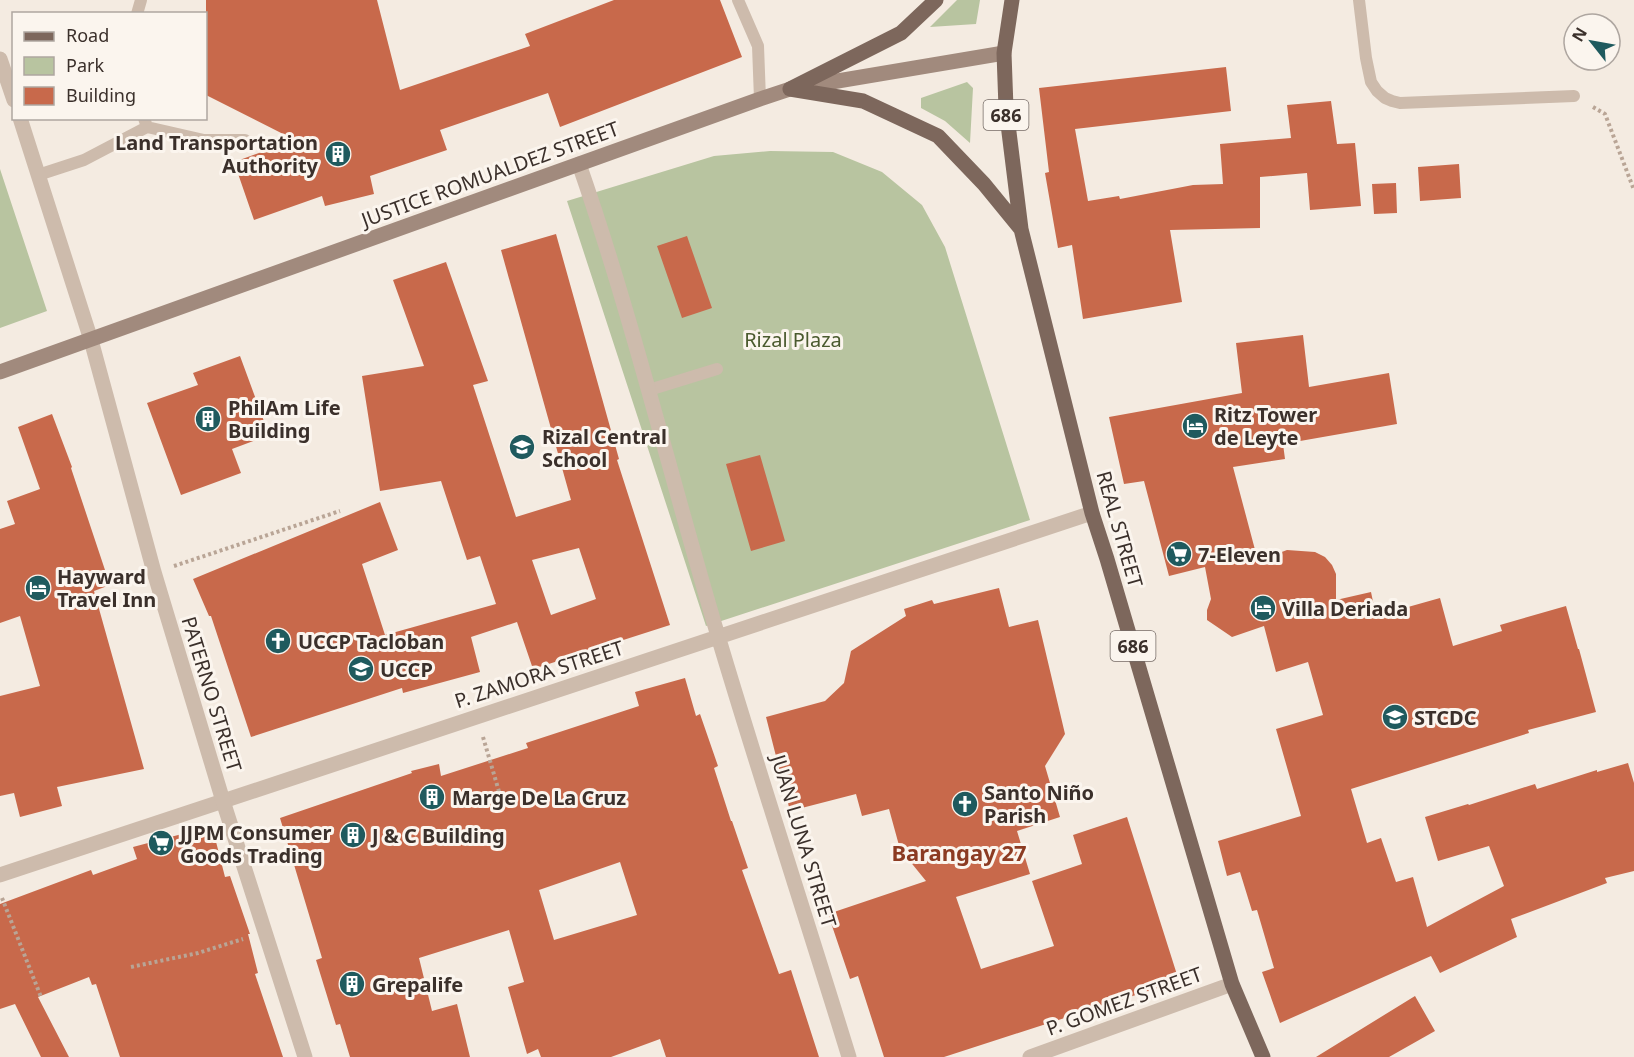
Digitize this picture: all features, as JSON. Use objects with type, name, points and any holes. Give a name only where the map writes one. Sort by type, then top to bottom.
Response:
[{"type":"main road","points":[[790,89],[901,33],[936,0]]},
{"type":"main road","name":"REAL STREET","points":[[1012,0],[1004,53],[1006,108],[1021,229],[1092,513],[1232,984],[1263,1057]]},
{"type":"main road","name":"JUSTICE ROMUALDEZ STREET","points":[[0,372],[790,89],[1004,53]]},
{"type":"main road","points":[[790,89],[863,101],[938,136],[984,184],[1021,229]]},
{"type":"street","points":[[0,59],[12,94]]},
{"type":"street","name":"PATERNO STREET","points":[[21,120],[91,340],[154,573],[223,801],[305,1057]]},
{"type":"street","name":"JUAN LUNA STREET","points":[[579,164],[649,390],[718,637],[849,1057]]},
{"type":"street","name":"P. ZAMORA STREET","points":[[0,875],[1092,513]]},
{"type":"street","name":"P. GOMEZ STREET","points":[[1030,1057],[1232,984]]},
{"type":"lane","points":[[738,0],[758,46],[760,99]]},
{"type":"lane","points":[[1359,0],[1371,82],[1377,91],[1392,101],[1400,103],[1574,96]]},
{"type":"lane","points":[[38,175],[84,159],[145,123],[204,140],[244,140]]},
{"type":"lane","points":[[649,390],[717,369]]},
{"type":"path","points":[[1574,96],[1605,114],[1634,190]]},
{"type":"path","points":[[154,573],[340,511]]},
{"type":"path","points":[[477,717],[500,795]]},
{"type":"path","points":[[0,891],[41,997]]},
{"type":"path","points":[[131,968],[198,953],[264,932]]},
{"type":"green space","points":[[957,0],[980,0],[976,24],[930,27]]},
{"type":"green space","points":[[967,82],[973,88],[970,143],[945,121],[921,108],[921,98]]},
{"type":"green space","name":"Rizal Plaza","points":[[770,151],[833,152],[882,172],[922,205],[945,247],[1030,520],[706,626],[567,201],[714,156]]},
{"type":"green space","points":[[0,169],[47,311],[0,328]]},
{"type":"building","points":[[206,0],[377,0],[400,90],[530,46],[525,34],[614,0],[720,0],[742,57],[560,127],[548,93],[440,130],[447,150],[370,176],[374,194],[325,206],[322,196],[254,220],[234,162],[295,140],[207,96]]},
{"type":"building","points":[[1226,67],[1231,111],[1075,129],[1088,201],[1119,196],[1120,199],[1193,185],[1223,184],[1220,144],[1291,138],[1287,105],[1331,101],[1337,144],[1355,143],[1361,206],[1310,210],[1307,173],[1260,177],[1260,228],[1170,230],[1182,302],[1083,319],[1072,245],[1058,248],[1045,173],[1049,172],[1039,88]]},
{"type":"building","points":[[1459,164],[1461,198],[1420,201],[1418,167]]},
{"type":"building","points":[[1396,183],[1397,213],[1374,214],[1372,184]]},
{"type":"building","points":[[556,234],[619,459],[617,460],[670,625],[533,669],[517,622],[471,637],[480,672],[403,693],[402,688],[251,737],[211,616],[193,579],[380,502],[398,550],[362,564],[385,635],[496,604],[480,556],[467,560],[441,481],[380,491],[362,376],[424,366],[393,280],[446,262],[488,381],[473,385],[516,517],[571,500],[501,250]],"holes":[[[579,548],[596,599],[551,615],[532,560]]]},
{"type":"building","points":[[687,236],[712,308],[682,318],[657,246]]},
{"type":"building","points":[[1303,335],[1309,387],[1389,373],[1397,424],[1283,444],[1285,459],[1233,467],[1258,561],[1287,550],[1315,552],[1325,557],[1336,574],[1336,600],[1371,592],[1376,616],[1440,598],[1453,646],[1502,631],[1500,625],[1566,606],[1596,712],[1528,730],[1529,733],[1351,789],[1367,843],[1381,838],[1396,882],[1413,877],[1427,927],[1504,886],[1489,846],[1438,861],[1425,817],[1535,784],[1537,789],[1628,763],[1634,783],[1634,871],[1605,878],[1607,883],[1511,919],[1517,937],[1440,973],[1431,956],[1280,1023],[1262,972],[1274,968],[1257,910],[1252,911],[1240,872],[1227,876],[1218,841],[1301,816],[1276,729],[1323,715],[1308,662],[1276,672],[1264,626],[1232,637],[1207,620],[1207,610],[1211,599],[1205,567],[1169,576],[1144,481],[1124,484],[1109,417],[1242,393],[1236,343]]},
{"type":"building","name":"PhilAm Life Building","points":[[240,356],[269,435],[232,449],[241,473],[181,495],[147,403],[198,385],[193,373]]},
{"type":"building","points":[[52,414],[72,467],[110,585],[94,591],[144,769],[57,787],[62,806],[20,817],[14,793],[0,796],[0,696],[40,686],[20,616],[0,623],[0,529],[15,524],[7,501],[40,489],[18,427]]},
{"type":"building","points":[[760,455],[785,541],[751,551],[726,464]]},
{"type":"building","name":"Santo Niño Parish","points":[[999,588],[1009,627],[1038,620],[1065,734],[1045,766],[1060,817],[1017,831],[1030,874],[956,897],[981,969],[1054,946],[1032,881],[1082,864],[1073,835],[1127,817],[1179,981],[944,1057],[884,1057],[858,976],[850,979],[828,914],[926,881],[900,849],[889,809],[862,816],[856,794],[790,811],[766,717],[825,701],[844,683],[851,651],[906,616],[904,609],[932,600],[934,604]]},
{"type":"building","points":[[685,678],[696,716],[700,714],[718,766],[714,768],[748,868],[742,870],[779,974],[791,970],[819,1057],[666,1057],[660,1039],[611,1057],[541,1057],[538,1049],[527,1054],[508,987],[524,982],[509,930],[419,958],[432,1011],[457,1004],[470,1057],[350,1057],[340,1024],[336,1025],[316,960],[322,958],[280,818],[412,773],[411,771],[439,764],[441,776],[528,748],[526,743],[639,706],[635,692]],"holes":[[[620,862],[637,915],[554,940],[539,890]]]},
{"type":"building","points":[[212,826],[225,877],[230,876],[250,934],[248,934],[258,973],[255,974],[283,1057],[120,1057],[96,984],[92,985],[89,977],[38,997],[69,1057],[41,1057],[15,1004],[0,1009],[0,904],[91,870],[93,875],[137,859],[133,847]]},
{"type":"building","points":[[1415,996],[1435,1031],[1389,1057],[1316,1057]]},
{"type":"place","name":"Land Transportation Authority","points":[[338,154]]},
{"type":"place","name":"PhilAm Life Building","points":[[208,419]]},
{"type":"place","name":"Ritz Tower de Leyte","points":[[1195,426]]},
{"type":"place","name":"Rizal Central School","points":[[522,447]]},
{"type":"place","name":"7-Eleven","points":[[1179,554]]},
{"type":"place","name":"Hayward Travel Inn","points":[[38,588]]},
{"type":"place","name":"Villa Deriada","points":[[1263,608]]},
{"type":"place","name":"UCCP Tacloban","points":[[278,641]]},
{"type":"place","name":"UCCP","points":[[361,669]]},
{"type":"place","name":"STCDC","points":[[1395,717]]},
{"type":"place","name":"Marge De La Cruz","points":[[432,797]]},
{"type":"place","name":"Santo Niño Parish","points":[[965,804]]},
{"type":"place","name":"J & C Building","points":[[353,835]]},
{"type":"place","name":"JJPM Consumer Goods Trading","points":[[161,843]]},
{"type":"place","name":"Grepalife","points":[[352,984]]},
{"type":"district","name":"Barangay 27","points":[[959,852]]}]
